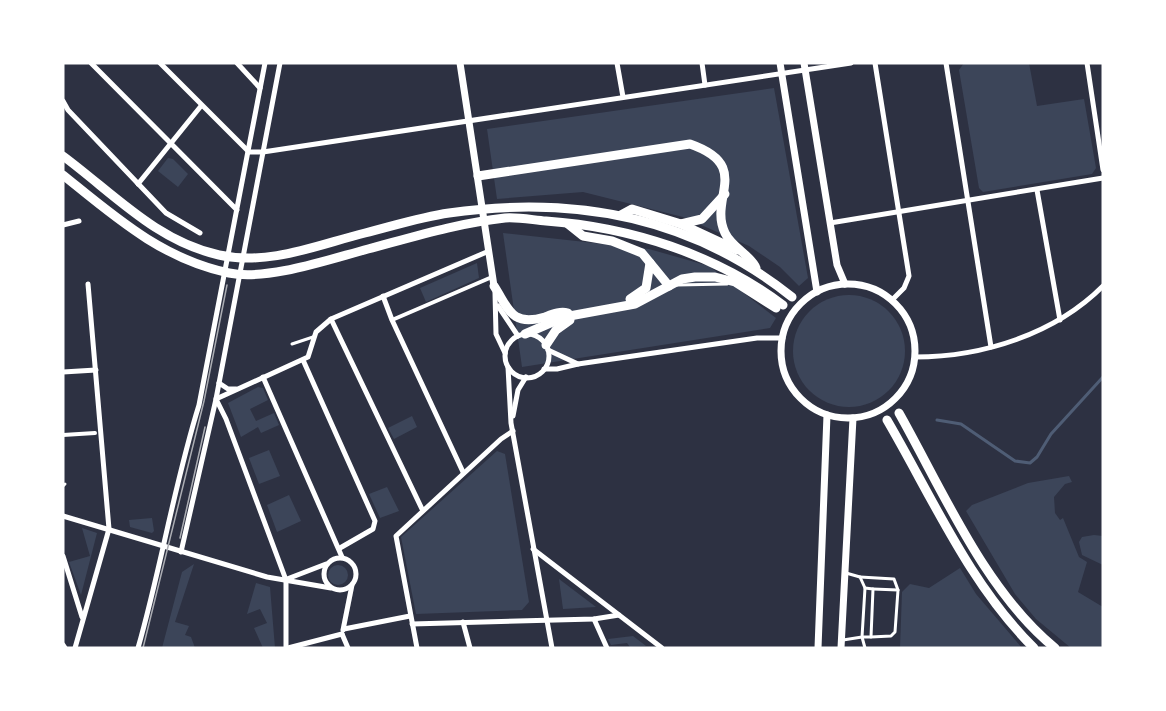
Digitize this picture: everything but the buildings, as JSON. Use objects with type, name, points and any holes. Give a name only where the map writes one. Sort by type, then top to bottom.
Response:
[{"type":"highway","points":[[478,176],[690,144],[704,149],[718,160],[726,176],[722,225],[726,236],[754,264],[757,271]]},
{"type":"highway","points":[[63,156],[151,227],[196,249],[242,259],[276,257],[447,213],[507,206],[554,206],[621,215],[683,234],[757,271],[792,297]]},
{"type":"highway","points":[[63,175],[154,245],[192,263],[232,274],[287,270],[459,225],[508,218],[566,222],[609,229],[661,243],[717,263],[756,285],[779,306],[735,282],[706,276],[682,279],[635,304],[576,315],[522,335]]},
{"type":"highway","points":[[681,224],[702,219],[711,212],[726,192]]},
{"type":"highway","points":[[621,215],[632,209],[681,224],[739,251]]},
{"type":"highway","points":[[566,222],[583,236],[629,246],[642,253],[671,285]]},
{"type":"highway","points":[[607,308],[642,292],[650,278],[651,263]]},
{"type":"highway","points":[[493,281],[506,307],[516,318],[536,319],[563,312],[576,315]]},
{"type":"highway","points":[[547,347],[556,330],[576,315]]},
{"type":"highway","points":[[899,413],[1001,591],[1038,634],[1055,648]]},
{"type":"highway","points":[[888,420],[963,554],[1012,626],[1034,648]]},
{"type":"street","points":[[91,63],[237,210]]},
{"type":"street","points":[[160,63],[249,152],[263,152],[781,74],[805,67],[851,63]]},
{"type":"street","points":[[237,63],[260,88]]},
{"type":"street","points":[[138,648],[158,578],[163,546],[199,405],[265,63]]},
{"type":"street","points":[[181,552],[216,399],[280,63]]},
{"type":"street","points":[[460,63],[498,306],[496,334],[506,353],[513,431],[552,648]]},
{"type":"street","points":[[618,63],[623,98]]},
{"type":"street","points":[[702,63],[705,85]]},
{"type":"street","points":[[780,63],[817,292]]},
{"type":"street","points":[[875,63],[909,276],[904,288],[892,300]]},
{"type":"street","points":[[946,63],[991,347]]},
{"type":"street","points":[[1087,63],[1103,170]]},
{"type":"street","points":[[805,67],[837,265],[844,284]]},
{"type":"street","points":[[63,101],[68,110],[172,218],[200,233]]},
{"type":"street","points":[[138,184],[201,106]]},
{"type":"street","points":[[830,223],[1103,178]]},
{"type":"street","points":[[1037,189],[1060,320]]},
{"type":"street","points":[[63,225],[79,221]]},
{"type":"street","points":[[232,238],[244,244]]},
{"type":"street","points":[[216,399],[303,360],[311,354],[319,328],[331,318],[489,251]]},
{"type":"street","points":[[392,320],[493,281]]},
{"type":"street","points":[[75,648],[82,617],[110,529],[88,284]]},
{"type":"street","points":[[844,284],[867,286],[892,300],[906,316],[914,337],[915,357],[909,379],[896,398],[871,414],[853,418],[827,415],[810,407],[789,383],[783,366],[783,338],[797,308],[817,292],[844,284]]},
{"type":"street","points":[[915,357],[937,357],[991,347],[1028,336],[1060,320],[1103,286]]},
{"type":"street","points":[[383,296],[463,472]]},
{"type":"street","points":[[498,306],[522,335],[540,338],[547,347],[578,364]]},
{"type":"street","points":[[331,318],[422,509]]},
{"type":"street","points":[[506,353],[508,346],[522,335]]},
{"type":"street","points":[[544,369],[558,369],[578,364],[757,338],[783,338]]},
{"type":"street","points":[[508,367],[519,376],[533,377],[544,369],[549,356],[547,347]]},
{"type":"street","points":[[303,360],[376,525],[340,548]]},
{"type":"street","points":[[63,372],[96,370]]},
{"type":"street","points":[[263,377],[342,557]]},
{"type":"street","points":[[512,423],[518,390],[526,377]]},
{"type":"street","points":[[219,383],[228,389],[241,388]]},
{"type":"street","points":[[216,399],[226,418],[286,580],[287,648],[410,616]]},
{"type":"street","points":[[818,648],[827,415]]},
{"type":"street","points":[[842,644],[853,418]]},
{"type":"street","points":[[417,648],[395,544],[397,532],[463,472],[513,431]]},
{"type":"street","points":[[63,435],[95,433]]},
{"type":"street","points":[[63,516],[181,552],[286,580],[339,590],[352,585]]},
{"type":"street","points":[[533,549],[662,648]]},
{"type":"street","points":[[63,556],[82,617]]},
{"type":"street","points":[[286,580],[327,564],[334,558],[342,557],[353,564],[356,570],[343,632],[348,648]]},
{"type":"street","points":[[327,564],[325,580],[331,588]]},
{"type":"street","points":[[412,624],[594,618],[619,615]]},
{"type":"street","points":[[594,618],[607,648]]},
{"type":"street","points":[[463,622],[470,648]]},
{"type":"lane","points":[[292,344],[315,337]]},
{"type":"lane","points":[[842,644],[862,637],[891,636],[895,632],[898,590],[894,579],[860,577],[844,573]]},
{"type":"lane","points":[[860,577],[865,588],[862,637],[865,648]]},
{"type":"lane","points":[[865,588],[898,590]]},
{"type":"lane","points":[[871,637],[873,589]]},
{"type":"shaded area","points":[[964,63],[1029,63],[1037,106],[1084,99],[1096,168],[1092,174],[983,192],[979,188],[959,70]]},
{"type":"shaded area","points":[[774,88],[808,278],[799,286],[780,267],[749,246],[683,217],[583,192],[497,199],[487,129]]},
{"type":"shaded area","points":[[168,158],[173,159],[188,174],[178,187],[158,171]]},
{"type":"shaded area","points":[[503,233],[649,249],[709,266],[776,318],[770,328],[522,367]]},
{"type":"shaded area","points":[[477,263],[479,278],[426,302],[420,288]]},
{"type":"shaded area","points":[[849,295],[871,299],[889,311],[901,329],[905,351],[901,373],[889,391],[871,403],[849,407],[827,403],[809,391],[797,373],[793,351],[797,329],[809,311],[827,299]]},
{"type":"shaded area","points":[[258,387],[263,388],[268,400],[250,409],[256,421],[274,413],[279,425],[261,433],[258,427],[241,437],[228,403]]},
{"type":"shaded area","points":[[412,416],[417,427],[394,439],[388,428]]},
{"type":"shaded area","points":[[269,450],[280,476],[259,484],[249,458]]},
{"type":"shaded area","points":[[497,451],[505,454],[529,602],[522,610],[416,614],[401,537]]},
{"type":"shaded area","points":[[1069,476],[1072,482],[1065,484],[1054,497],[1055,513],[1060,520],[1063,518],[1079,557],[1087,562],[1078,592],[1103,607],[1103,648],[1071,648],[1036,619],[1015,594],[966,511],[972,505],[1028,483]]},
{"type":"shaded area","points":[[387,487],[399,511],[380,518],[369,494]]},
{"type":"shaded area","points":[[289,495],[301,521],[277,532],[267,505]]},
{"type":"shaded area","points":[[152,518],[154,531],[152,533],[130,527],[129,520]]},
{"type":"shaded area","points":[[82,528],[97,533],[81,595],[69,562],[90,556]]},
{"type":"shaded area","points":[[1103,536],[1103,565],[1082,555],[1079,542],[1082,537]]},
{"type":"shaded area","points":[[194,564],[175,622],[189,626],[185,635],[191,637],[195,648],[162,648],[182,572]]},
{"type":"shaded area","points":[[334,565],[342,565],[348,571],[348,579],[342,585],[334,585],[328,579],[328,571]]},
{"type":"shaded area","points":[[960,568],[976,594],[1022,648],[900,648],[902,592],[910,584],[929,588]]},
{"type":"shaded area","points":[[559,579],[596,607],[563,609]]},
{"type":"shaded area","points":[[256,583],[270,587],[275,648],[263,648],[254,628],[267,623],[260,609],[247,614]]},
{"type":"shaded area","points":[[633,636],[646,646],[630,647],[627,643],[611,645],[608,639]]},
{"type":"waterway","points":[[937,420],[961,424],[1015,461],[1030,463],[1037,457],[1051,434],[1103,377]]},
{"type":"tram line","points":[[143,648],[204,401],[227,285]]},
{"type":"tram line","points":[[180,538],[205,427]]}]
